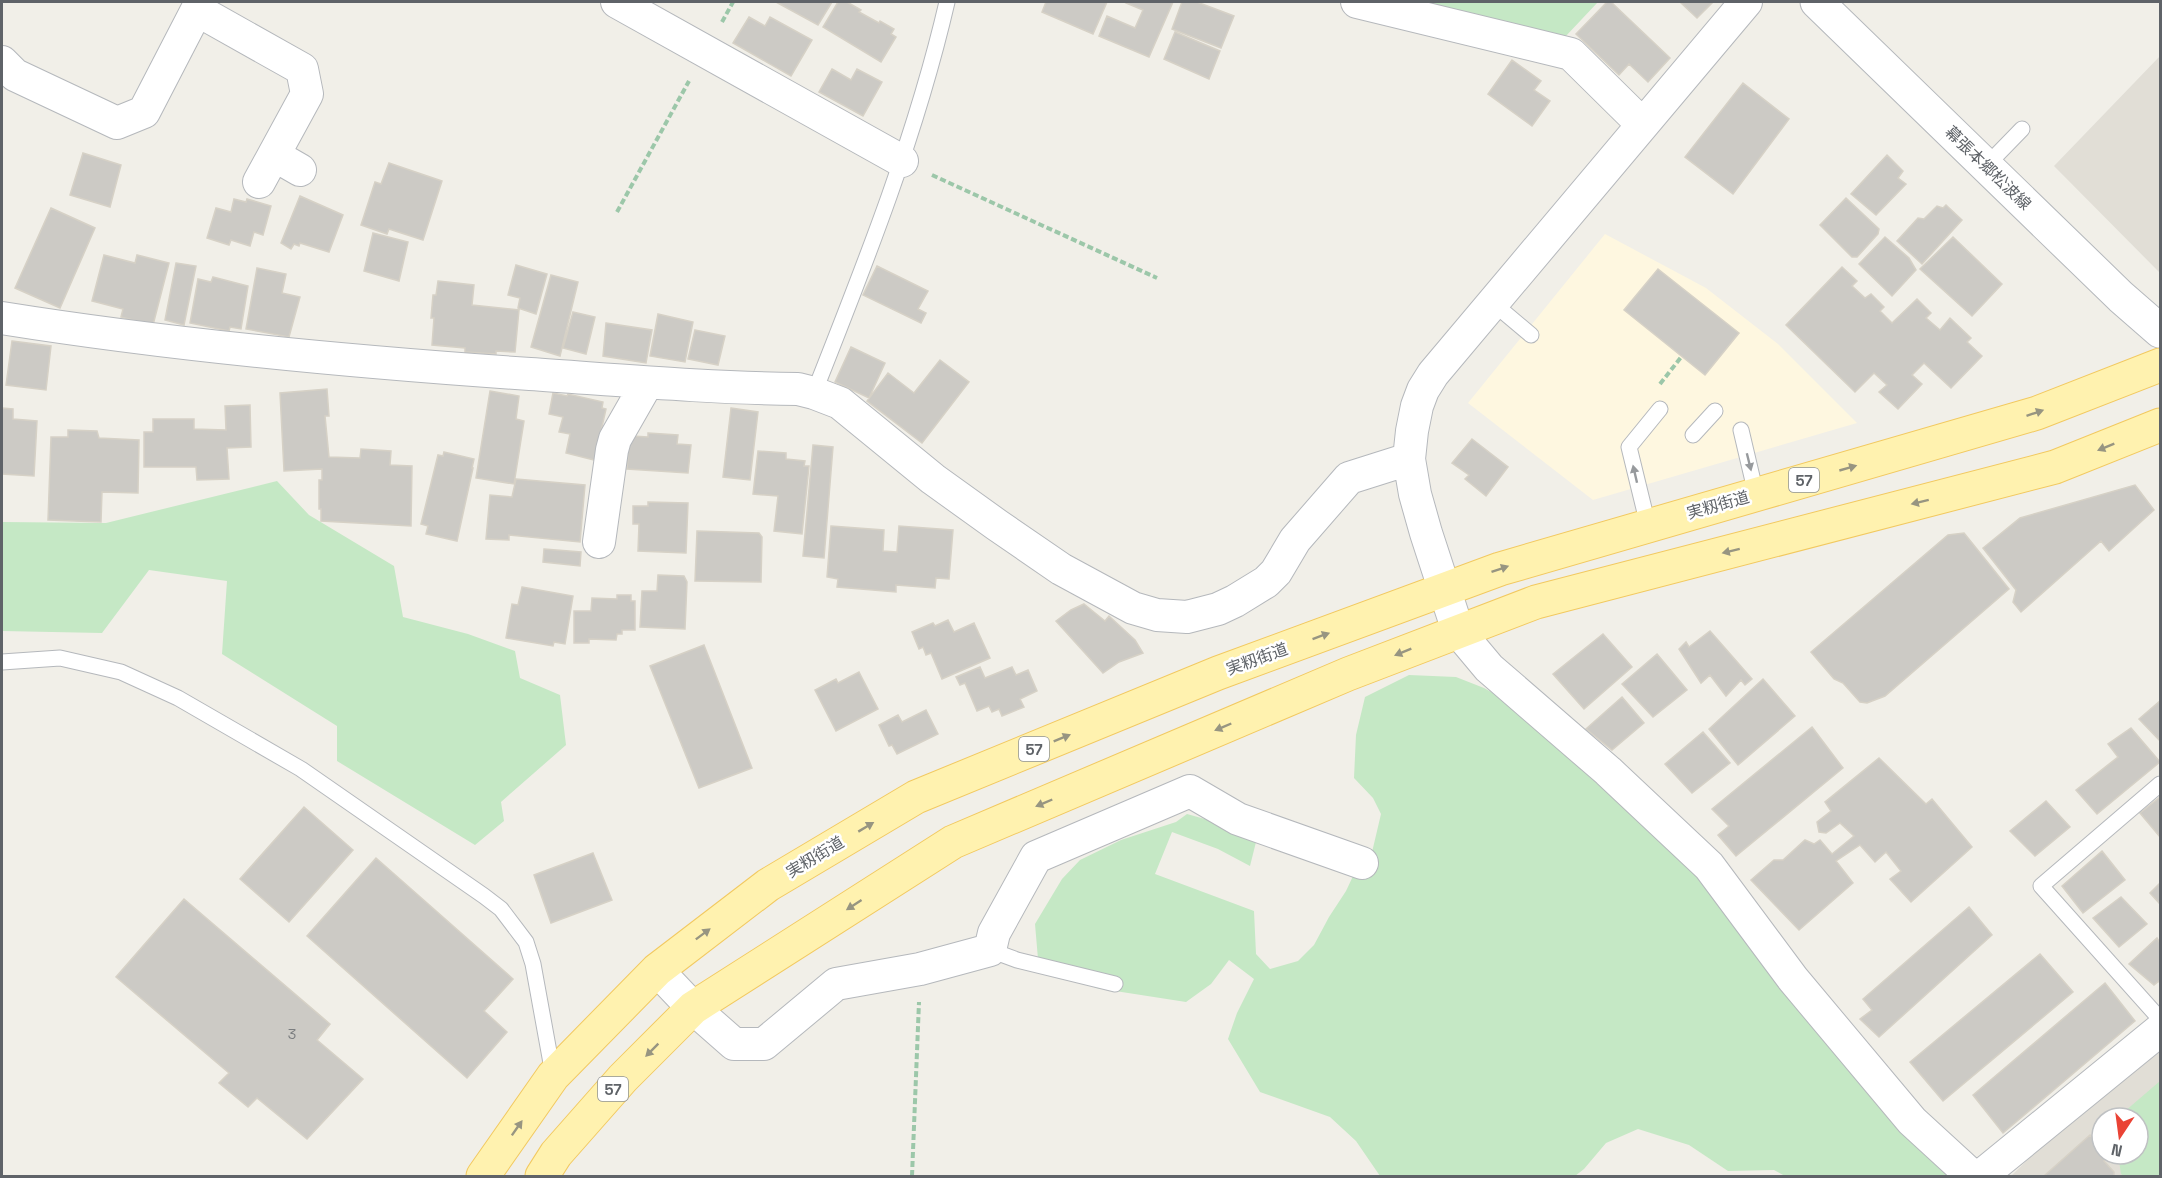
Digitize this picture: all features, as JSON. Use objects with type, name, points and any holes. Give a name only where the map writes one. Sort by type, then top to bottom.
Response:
[{"type":"main road","name":"実籾街道","points":[[483,1176],[553,1076],[657,970],[768,885],[916,797],[1218,673],[1527,560],[2037,413],[2160,365]]},
{"type":"main road","name":"57","points":[[542,1176],[556,1155],[623,1078],[693,1008],[952,842],[1348,674],[1536,602],[2055,467],[2160,425]]},
{"type":"street","points":[[617,2],[902,161]]},
{"type":"street","points":[[1357,2],[1571,54],[1642,124]]},
{"type":"street","points":[[1746,2],[1433,374],[1423,390],[1412,431],[1409,459],[1415,494],[1458,631],[1489,668],[1608,771],[1709,866],[1793,979],[1912,1121],[1972,1176]]},
{"type":"street","name":"幕張本郷松波線","points":[[1817,2],[2121,297],[2160,331]]},
{"type":"street","points":[[2,62],[15,75],[117,123],[144,112],[199,6],[302,69],[307,94],[266,168],[300,170]]},
{"type":"street","points":[[2,318],[233,349],[375,364],[647,383],[798,389],[814,393],[840,403],[933,479],[1061,569],[1133,608],[1145,613],[1172,617],[1187,617],[1218,609],[1266,582],[1284,561],[1295,540],[1348,478],[1409,459]]},
{"type":"street","points":[[598,542],[615,439],[647,383]]},
{"type":"street","points":[[657,970],[693,1008],[734,1044],[764,1044],[836,984],[920,969],[990,950],[994,933],[1036,857],[1190,791],[1238,819],[1362,863]]},
{"type":"street","points":[[1981,1176],[2160,1030]]},
{"type":"lane","points":[[814,393],[869,254],[902,161],[947,2]]},
{"type":"lane","points":[[1986,165],[2022,129]]},
{"type":"lane","points":[[1492,303],[1531,335]]},
{"type":"lane","points":[[1648,525],[1629,447],[1660,409]]},
{"type":"lane","points":[[1693,435],[1715,411]]},
{"type":"lane","points":[[1741,430],[1756,494]]},
{"type":"lane","points":[[2,662],[60,658],[122,672],[178,698],[302,769],[484,896],[501,909],[526,942],[533,964],[553,1076]]},
{"type":"lane","points":[[2160,784],[2041,886],[2160,1019]]},
{"type":"lane","points":[[990,950],[1017,960],[1115,984]]},
{"type":"path","points":[[617,212],[706,51]]},
{"type":"path","points":[[902,161],[1157,278]]},
{"type":"path","points":[[1654,391],[1682,356]]},
{"type":"path","points":[[912,1176],[920,969]]},
{"type":"shaded area","points":[[2160,56],[2160,273],[2054,166]]},
{"type":"shaded area","points":[[1605,234],[1706,288],[1778,344],[1857,423],[1593,500],[1468,403]]},
{"type":"shaded area","points":[[2160,1044],[2160,1176],[2011,1176],[2068,1120]]},
{"type":"green space","points":[[1421,2],[1598,2],[1565,37]]},
{"type":"green space","points":[[277,481],[309,515],[394,566],[403,617],[468,634],[515,651],[520,678],[560,695],[566,745],[501,802],[504,821],[475,845],[337,761],[337,726],[222,654],[227,581],[149,570],[102,633],[2,631],[2,522],[106,523]]},
{"type":"green space","points":[[1409,675],[1456,677],[1484,688],[1598,752],[1982,1176],[1785,1176],[1774,1170],[1728,1171],[1689,1145],[1638,1129],[1606,1143],[1575,1176],[1380,1176],[1356,1141],[1330,1117],[1260,1092],[1228,1039],[1237,1013],[1254,979],[1229,960],[1211,984],[1186,1002],[1096,988],[1038,959],[1035,924],[1062,879],[1080,860],[1121,840],[1176,822],[1187,814],[1258,834],[1250,866],[1218,849],[1172,832],[1155,874],[1254,911],[1256,954],[1270,969],[1298,961],[1314,945],[1354,874],[1369,865],[1381,814],[1373,798],[1354,778],[1356,735],[1365,697]]},
{"type":"green space","points":[[2160,1081],[2160,1176],[2124,1176],[2121,1174],[2120,1166],[2150,1166],[2150,1106],[2131,1106]]},
{"type":"building","points":[[776,2],[832,2],[818,25]]},
{"type":"building","points":[[838,2],[847,2],[861,10],[859,12],[894,29],[891,34],[896,37],[881,62],[823,27]]},
{"type":"building","points":[[1046,2],[1107,2],[1093,34],[1042,12]]},
{"type":"building","points":[[1127,2],[1173,2],[1149,57],[1099,36],[1107,16],[1135,28],[1143,10]]},
{"type":"building","points":[[1182,2],[1197,2],[1234,16],[1221,48],[1172,29]]},
{"type":"building","points":[[1607,2],[1611,2],[1670,58],[1648,82],[1629,64],[1619,75],[1576,34]]},
{"type":"building","points":[[1680,2],[1713,2],[1697,18]]},
{"type":"building","points":[[749,17],[765,26],[770,17],[812,40],[791,76],[733,43]]},
{"type":"building","points":[[1175,32],[1220,51],[1209,79],[1164,59]]},
{"type":"building","points":[[1512,60],[1541,81],[1534,90],[1550,101],[1532,126],[1488,94]]},
{"type":"building","points":[[832,69],[851,80],[857,69],[882,82],[863,116],[819,92]]},
{"type":"building","points":[[1743,83],[1789,119],[1733,194],[1685,157]]},
{"type":"building","points":[[83,153],[121,165],[110,207],[70,195]]},
{"type":"building","points":[[1887,155],[1903,171],[1898,178],[1906,184],[1876,215],[1851,194]]},
{"type":"building","points":[[389,163],[442,181],[423,240],[389,229],[387,234],[361,225],[375,182],[381,184]]},
{"type":"building","points":[[300,196],[343,215],[329,252],[300,243],[299,246],[294,244],[291,249],[281,243]]},
{"type":"building","points":[[1846,198],[1879,229],[1878,234],[1857,257],[1852,257],[1820,225]]},
{"type":"building","points":[[234,199],[246,202],[247,199],[271,206],[263,235],[254,232],[250,246],[231,240],[229,245],[207,238],[216,208],[231,212]]},
{"type":"building","points":[[1946,205],[1962,220],[1922,264],[1897,241],[1918,218],[1924,219],[1937,206],[1943,208]]},
{"type":"building","points":[[51,208],[95,228],[60,308],[15,288]]},
{"type":"building","points":[[373,233],[408,242],[399,281],[364,271]]},
{"type":"building","points":[[1885,237],[1909,258],[1916,270],[1892,296],[1859,264]]},
{"type":"building","points":[[1953,237],[2002,284],[1972,316],[1920,269]]},
{"type":"building","points":[[104,255],[135,263],[137,255],[169,263],[153,325],[121,317],[123,309],[92,301]]},
{"type":"building","points":[[176,263],[196,266],[184,325],[165,320]]},
{"type":"building","points":[[516,265],[547,274],[536,314],[518,308],[520,298],[508,295]]},
{"type":"building","points":[[877,266],[928,291],[918,309],[926,313],[921,323],[863,295]]},
{"type":"building","points":[[1842,267],[1857,281],[1852,286],[1865,298],[1871,294],[1884,307],[1880,311],[1892,323],[1917,299],[1931,313],[1926,318],[1940,330],[1950,318],[1971,338],[1967,342],[1982,356],[1951,388],[1924,363],[1912,375],[1922,384],[1898,409],[1879,392],[1887,385],[1874,373],[1855,392],[1786,325]]},
{"type":"building","points":[[257,268],[286,274],[282,293],[300,297],[289,337],[246,329]]},
{"type":"building","points":[[1658,269],[1739,333],[1705,375],[1624,310]]},
{"type":"building","points":[[551,275],[578,282],[560,356],[531,347]]},
{"type":"building","points":[[213,277],[248,286],[241,329],[230,327],[229,331],[190,323],[198,279],[211,282]]},
{"type":"building","points":[[438,281],[474,285],[472,305],[519,310],[515,352],[496,351],[496,354],[465,352],[465,348],[432,345],[433,295],[436,295]]},
{"type":"building","points":[[573,312],[595,317],[586,354],[563,348]]},
{"type":"building","points":[[658,314],[693,322],[685,362],[650,356]]},
{"type":"building","points":[[606,323],[652,330],[646,363],[603,356]]},
{"type":"building","points":[[695,330],[725,336],[718,365],[688,359]]},
{"type":"building","points":[[12,341],[51,346],[46,390],[6,385]]},
{"type":"building","points":[[851,347],[885,363],[869,398],[835,382]]},
{"type":"building","points":[[940,360],[969,382],[922,443],[867,401],[888,373],[914,393]]},
{"type":"building","points":[[327,389],[329,416],[325,416],[329,457],[360,458],[361,449],[391,451],[390,465],[412,466],[411,526],[321,521],[319,480],[322,480],[322,469],[284,471],[280,393]]},
{"type":"building","points":[[490,391],[519,396],[516,419],[524,421],[514,484],[476,478]]},
{"type":"building","points":[[553,393],[603,402],[602,408],[606,409],[599,440],[598,461],[566,453],[570,434],[559,432],[563,417],[549,414]]},
{"type":"building","points":[[250,405],[251,447],[227,448],[229,479],[197,480],[196,467],[144,467],[144,432],[153,432],[153,419],[194,419],[194,429],[226,430],[225,406]]},
{"type":"building","points":[[2,408],[13,409],[13,419],[37,421],[34,476],[2,474]]},
{"type":"building","points":[[731,408],[758,412],[750,480],[723,477]]},
{"type":"building","points":[[68,430],[97,431],[99,438],[139,440],[138,493],[102,492],[101,522],[48,520],[51,437],[68,437]]},
{"type":"building","points":[[648,433],[678,435],[677,444],[691,445],[688,473],[627,469],[629,442],[633,436],[648,437]]},
{"type":"building","points":[[1472,439],[1508,467],[1486,496],[1465,479],[1469,475],[1452,463]]},
{"type":"building","points":[[813,445],[833,447],[824,558],[803,556]]},
{"type":"building","points":[[758,451],[786,453],[786,459],[805,461],[804,466],[809,466],[802,534],[774,531],[778,496],[753,494]]},
{"type":"building","points":[[444,452],[474,459],[457,541],[426,534],[428,526],[421,524],[438,455],[443,456]]},
{"type":"building","points":[[516,479],[585,485],[580,542],[509,535],[509,540],[486,539],[490,495],[512,497]]},
{"type":"building","points":[[2135,485],[2154,510],[2109,551],[2101,541],[2021,612],[2013,602],[2016,590],[1983,548],[2020,518]]},
{"type":"building","points":[[648,502],[688,503],[686,553],[638,551],[639,524],[633,524],[633,506],[648,506]]},
{"type":"building","points":[[831,526],[884,530],[883,551],[897,552],[899,526],[953,530],[949,579],[936,578],[935,588],[896,585],[896,592],[837,587],[838,579],[827,577]]},
{"type":"building","points":[[697,531],[759,533],[762,537],[761,582],[695,581]]},
{"type":"building","points":[[1964,533],[2009,589],[1885,696],[1867,703],[1860,702],[1843,683],[1834,679],[1811,652],[1948,535]]},
{"type":"building","points":[[544,549],[581,552],[580,566],[543,562]]},
{"type":"building","points":[[658,575],[684,576],[687,582],[685,629],[640,627],[642,591],[657,591]]},
{"type":"building","points":[[522,587],[573,596],[565,644],[554,642],[553,646],[506,638],[512,604],[518,605]]},
{"type":"building","points":[[617,595],[631,595],[631,601],[635,601],[635,630],[622,630],[622,634],[617,634],[616,640],[589,639],[589,643],[574,643],[574,611],[591,611],[592,598],[617,599]]},
{"type":"building","points":[[1084,604],[1105,621],[1109,616],[1135,640],[1143,653],[1119,662],[1103,673],[1056,621]]},
{"type":"building","points":[[948,620],[954,632],[974,623],[990,658],[942,679],[931,653],[926,655],[923,647],[919,649],[912,632],[933,623],[935,626]]},
{"type":"building","points":[[1710,631],[1752,679],[1745,685],[1741,680],[1726,696],[1710,675],[1701,683],[1679,649],[1686,642],[1689,647]]},
{"type":"building","points":[[1603,634],[1632,667],[1584,709],[1553,674]]},
{"type":"building","points":[[704,645],[752,768],[699,788],[650,666]]},
{"type":"building","points":[[1657,654],[1687,690],[1653,717],[1622,684]]},
{"type":"building","points":[[980,667],[985,678],[1012,667],[1016,675],[1028,670],[1037,691],[1020,699],[1024,707],[1002,716],[999,709],[992,712],[989,706],[977,711],[965,683],[960,685],[956,677]]},
{"type":"building","points":[[859,672],[878,709],[836,731],[815,690],[836,679],[838,683]]},
{"type":"building","points":[[1763,679],[1795,716],[1738,765],[1709,729]]},
{"type":"building","points":[[1622,697],[1644,723],[1612,750],[1586,729]]},
{"type":"building","points":[[2160,701],[2160,741],[2139,719]]},
{"type":"building","points":[[926,710],[938,734],[897,754],[892,745],[889,746],[879,725],[898,715],[902,722]]},
{"type":"building","points":[[1812,727],[1843,768],[1736,856],[1718,835],[1729,826],[1712,809]]},
{"type":"building","points":[[2131,728],[2160,762],[2097,814],[2076,790],[2118,757],[2108,744]]},
{"type":"building","points":[[1703,732],[1730,763],[1692,793],[1665,764]]},
{"type":"building","points":[[1879,758],[1926,804],[1932,799],[1972,847],[1911,902],[1890,879],[1901,871],[1886,852],[1875,862],[1860,845],[1836,861],[1853,883],[1799,930],[1751,880],[1774,860],[1783,860],[1805,840],[1814,844],[1820,840],[1832,854],[1854,836],[1840,823],[1826,833],[1819,832],[1817,822],[1831,811],[1825,802]]},
{"type":"building","points":[[2160,797],[2160,837],[2140,813]]},
{"type":"building","points":[[2046,801],[2070,827],[2035,856],[2010,831]]},
{"type":"building","points":[[304,807],[353,850],[289,922],[240,879]]},
{"type":"building","points":[[2102,851],[2125,880],[2083,913],[2062,886]]},
{"type":"building","points":[[593,853],[612,900],[551,923],[534,875]]},
{"type":"building","points":[[376,858],[513,979],[484,1011],[507,1032],[467,1078],[307,936]]},
{"type":"building","points":[[2160,883],[2160,904],[2150,893]]},
{"type":"building","points":[[2121,897],[2147,924],[2119,947],[2093,918]]},
{"type":"building","points":[[184,899],[330,1024],[317,1040],[363,1079],[307,1139],[257,1098],[248,1107],[219,1083],[229,1073],[116,977]]},
{"type":"building","points":[[1969,907],[1992,935],[1879,1037],[1860,1019],[1872,1010],[1863,999]]},
{"type":"building","points":[[2157,938],[2160,943],[2160,983],[2159,981],[2154,985],[2129,964]]},
{"type":"building","points":[[2040,954],[2073,992],[1943,1101],[1910,1062]]},
{"type":"building","points":[[2105,983],[2135,1021],[2003,1133],[1973,1095]]},
{"type":"building","points":[[2090,1135],[2090,1166],[2109,1166],[2114,1172],[2114,1176],[2044,1176]]}]
